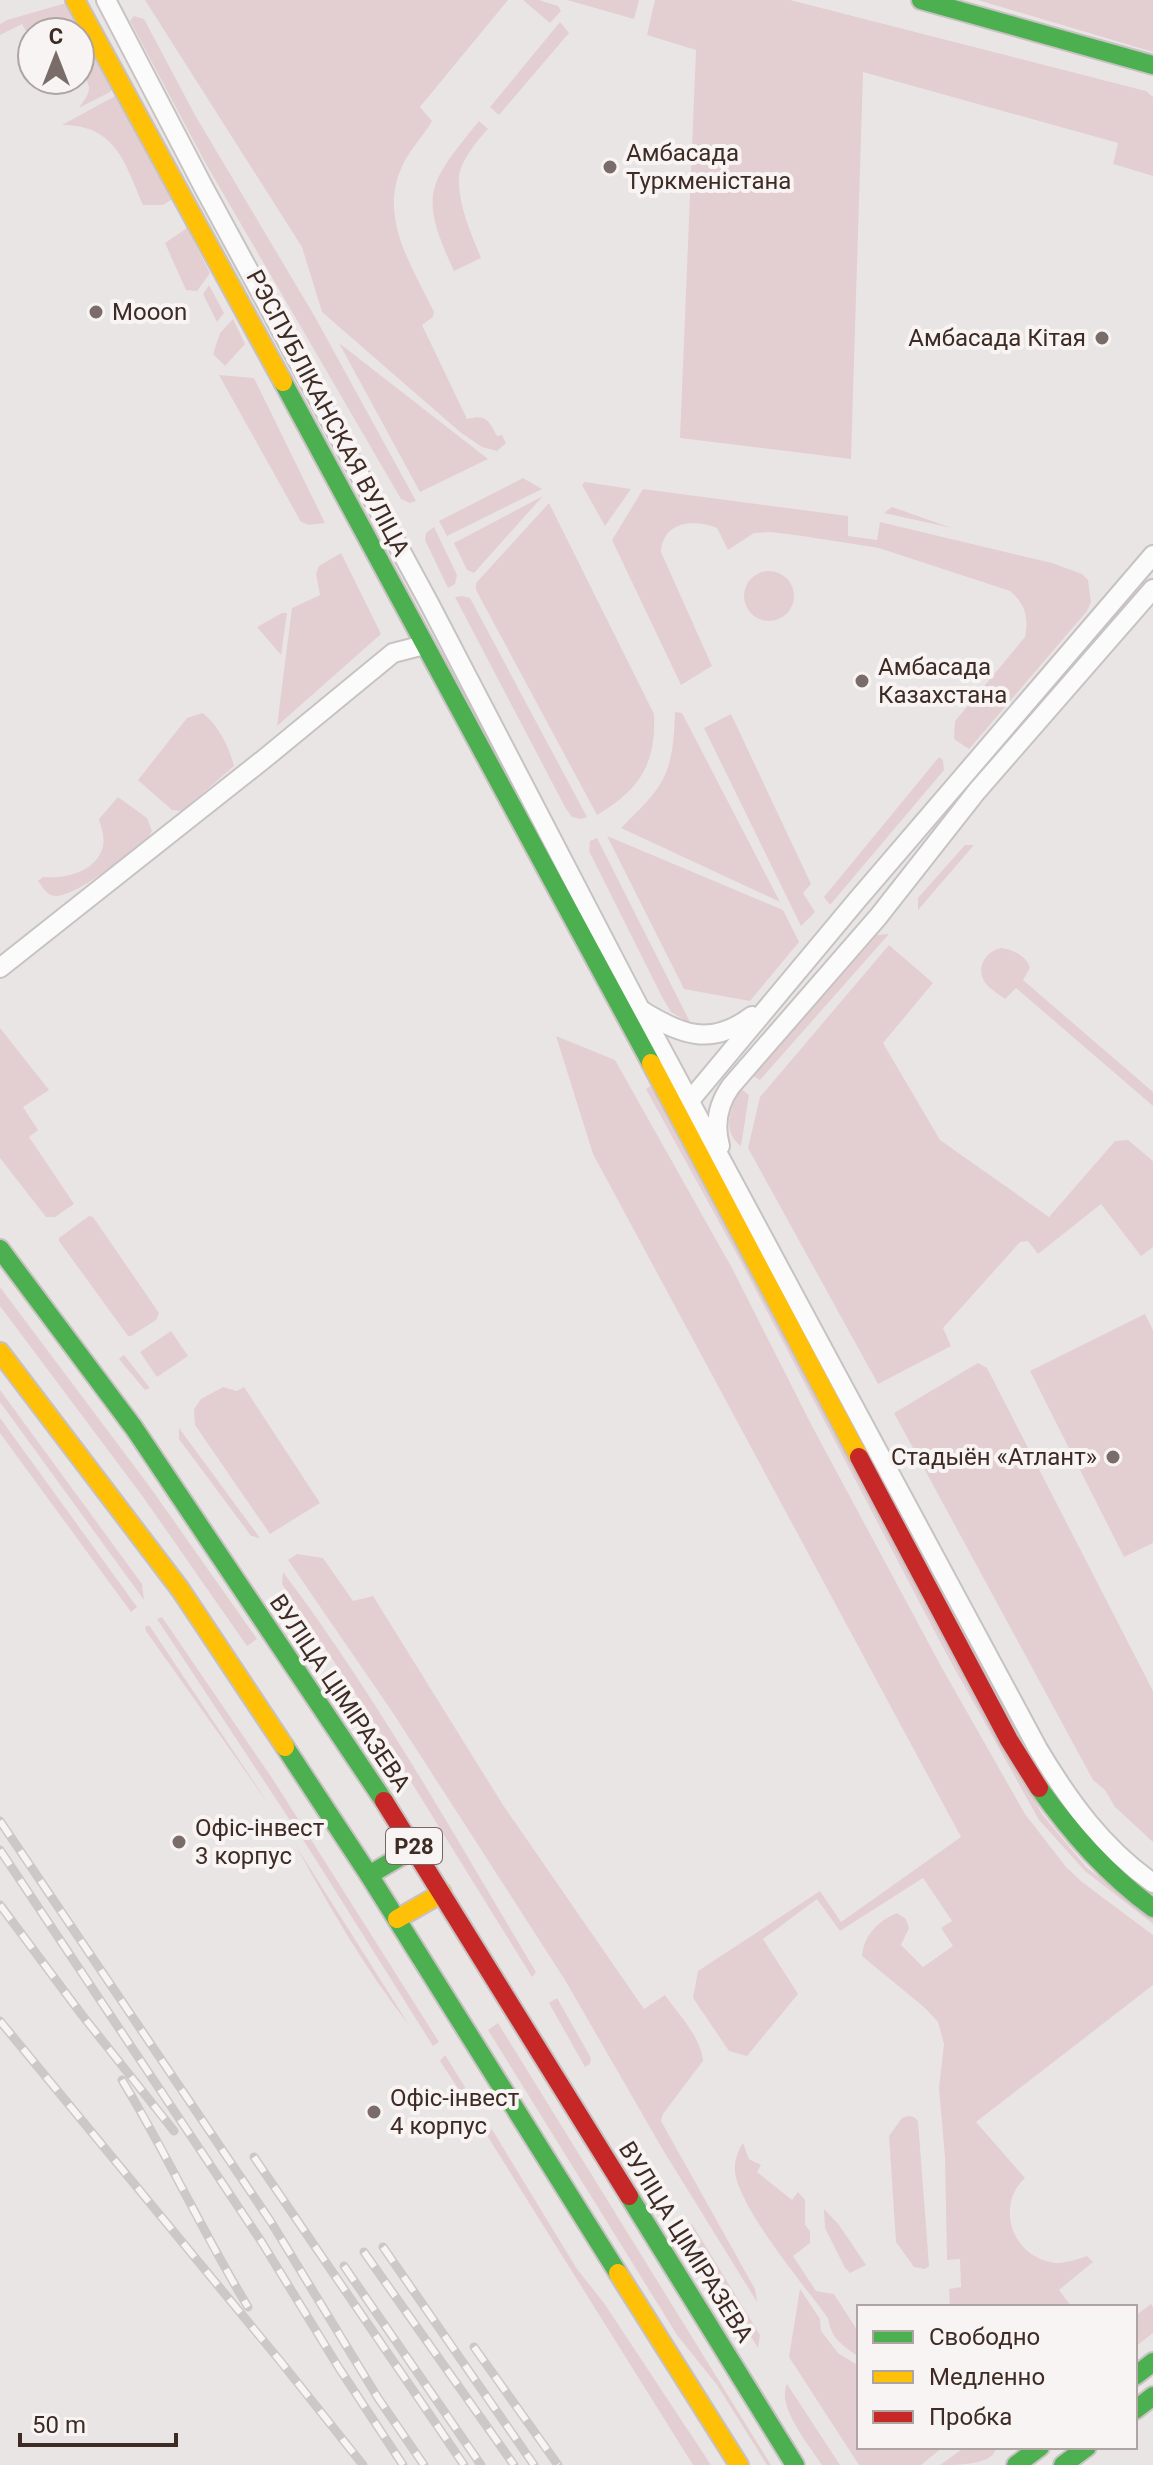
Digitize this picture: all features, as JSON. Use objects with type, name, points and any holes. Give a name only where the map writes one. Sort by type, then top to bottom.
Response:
[{"type":"main road","name":"РЭСПУБЛІКАНСКАЯ ВУЛІЦА","points":[[75,0],[424,645],[688,1110],[1009,1740],[1042,1795],[1073,1835],[1109,1874],[1153,1908]]},
{"type":"main road","points":[[921,0],[1153,65]]},
{"type":"main road","name":"ВУЛІЦА ЦІМІРАЗЕВА","points":[[0,1249],[134,1428],[415,1848],[795,2465]]},
{"type":"main road","name":"Р28","points":[[0,1352],[180,1589],[369,1875],[739,2465]]},
{"type":"main road","points":[[369,1875],[415,1848]]},
{"type":"main road","points":[[397,1919],[442,1893]]},
{"type":"main road","points":[[1137,2374],[1153,2362]]},
{"type":"main road","points":[[1137,2408],[1153,2396]]},
{"type":"main road","points":[[1016,2465],[1037,2449]]},
{"type":"main road","points":[[1063,2465],[1084,2449]]},
{"type":"street","points":[[106,0],[429,603],[640,1009],[688,1110],[733,1183],[1065,1795],[1102,1839],[1153,1883]]},
{"type":"street","points":[[184,198],[204,188]]},
{"type":"street","points":[[688,1110],[770,1002],[1153,555]]},
{"type":"street","points":[[733,1183],[718,1141],[716,1125],[724,1096],[754,1057],[878,917],[977,791],[1153,589]]},
{"type":"street","points":[[0,968],[254,768],[393,653],[424,645]]},
{"type":"street","points":[[640,1009],[688,1034],[716,1034],[733,1030],[770,1002]]},
{"type":"street","points":[[688,1110],[724,1096]]},
{"type":"shaded area","points":[[145,0],[508,0],[420,107],[432,121],[401,169],[394,206],[401,243],[434,312],[433,317],[422,325],[467,419],[483,418],[497,436],[502,435],[506,443],[497,451],[482,447],[460,432],[322,312],[302,247]]},
{"type":"shaded area","points":[[523,0],[539,0],[558,6],[561,11],[550,23]]},
{"type":"shaded area","points":[[567,0],[639,0],[634,19]]},
{"type":"shaded area","points":[[655,0],[790,0],[1146,91],[1153,97],[1153,176],[1113,164],[1118,143],[863,72],[851,459],[680,438],[696,50],[647,35]]},
{"type":"shaded area","points":[[978,0],[1153,0],[1153,52]]},
{"type":"shaded area","points":[[66,3],[74,16],[21,16]]},
{"type":"shaded area","points":[[134,16],[144,19],[195,115],[315,317],[416,501],[410,503],[401,499],[206,164],[130,21]]},
{"type":"shaded area","points":[[16,17],[16,27],[0,35],[0,24]]},
{"type":"shaded area","points":[[560,22],[569,33],[499,115],[490,107]]},
{"type":"shaded area","points":[[96,54],[115,86],[110,92],[79,108],[86,96],[96,96]]},
{"type":"shaded area","points":[[115,96],[174,198],[163,205],[143,205],[124,161],[107,139],[80,127],[62,125]]},
{"type":"shaded area","points":[[479,121],[488,129],[466,158],[460,172],[459,188],[469,229],[481,258],[454,271],[436,224],[434,191],[449,160]]},
{"type":"shaded area","points":[[187,228],[210,273],[197,291],[186,290],[165,243]]},
{"type":"shaded area","points":[[209,285],[224,313],[217,322],[203,294]]},
{"type":"shaded area","points":[[233,319],[245,344],[225,366],[213,354],[220,333]]},
{"type":"shaded area","points":[[339,343],[488,459],[420,492]]},
{"type":"shaded area","points":[[219,375],[254,378],[325,523],[309,525],[301,522]]},
{"type":"shaded area","points":[[523,478],[542,489],[447,536],[439,521]]},
{"type":"shaded area","points":[[585,482],[631,489],[605,526],[582,485]]},
{"type":"shaded area","points":[[643,489],[848,516],[848,536],[877,540],[880,522],[1052,563],[1082,574],[1088,580],[1091,602],[1087,611],[969,749],[954,739],[955,721],[1025,637],[1025,611],[1010,591],[879,548],[771,532],[754,533],[728,550],[717,528],[690,523],[667,534],[661,552],[712,666],[681,685],[612,540]]},
{"type":"shaded area","points":[[543,496],[474,573],[467,570],[454,543]]},
{"type":"shaded area","points":[[549,503],[654,714],[652,748],[642,774],[624,795],[597,815],[476,590],[476,583]]},
{"type":"shaded area","points":[[892,507],[952,528],[884,513]]},
{"type":"shaded area","points":[[434,527],[457,575],[455,584],[448,588],[425,540],[426,533]]},
{"type":"shaded area","points":[[341,553],[381,634],[277,726],[292,608],[320,595],[316,574],[319,566]]},
{"type":"shaded area","points":[[769,571],[787,578],[794,596],[787,614],[769,621],[751,614],[744,596],[751,578]]},
{"type":"shaded area","points":[[455,597],[470,598],[587,817],[572,817],[566,809]]},
{"type":"shaded area","points":[[287,613],[281,655],[257,627]]},
{"type":"shaded area","points":[[675,712],[682,713],[780,902],[621,828],[648,801],[664,778],[672,751]]},
{"type":"shaded area","points":[[202,713],[222,736],[234,766],[182,811],[172,810],[138,780],[187,718]]},
{"type":"shaded area","points":[[731,714],[811,884],[803,893],[815,912],[801,926],[704,728]]},
{"type":"shaded area","points":[[939,757],[943,760],[944,770],[830,905],[824,897]]},
{"type":"shaded area","points":[[118,797],[147,818],[152,831],[147,839],[71,892],[60,896],[49,894],[38,881],[43,877],[61,877],[79,872],[100,855],[104,839],[99,819]]},
{"type":"shaded area","points":[[607,836],[783,910],[799,942],[750,1001],[684,989]]},
{"type":"shaded area","points":[[597,838],[691,1024],[671,1012],[662,997],[589,851],[590,841]]},
{"type":"shaded area","points":[[965,845],[974,845],[918,910],[918,898]]},
{"type":"shaded area","points":[[889,934],[760,1080],[753,1076],[877,935]]},
{"type":"shaded area","points":[[889,945],[933,983],[883,1043],[940,1140],[1049,1217],[1115,1141],[1128,1140],[1153,1161],[1153,1247],[1141,1256],[1101,1204],[1038,1254],[1028,1241],[1020,1242],[943,1328],[951,1346],[878,1384],[748,1148],[760,1097]]},
{"type":"shaded area","points":[[1001,948],[1014,952],[1028,964],[1030,968],[1023,980],[1153,1092],[1153,1106],[1016,988],[1005,999],[988,986],[982,975],[982,963],[989,954]]},
{"type":"shaded area","points":[[0,1028],[49,1090],[23,1107],[38,1130],[29,1137],[74,1204],[55,1217],[46,1217],[0,1158]]},
{"type":"shaded area","points":[[556,1036],[615,1060],[733,1270],[812,1426],[942,1668],[1025,1814],[1066,1867],[1153,1935],[1153,1985],[976,2122],[1025,2178],[1011,2201],[1012,2227],[1017,2239],[1037,2257],[1050,2262],[1087,2256],[1093,2262],[1059,2290],[1070,2305],[950,2305],[949,2289],[961,2287],[960,2259],[947,2260],[945,2158],[939,2088],[944,2044],[938,2022],[925,2008],[862,1956],[873,1930],[897,1913],[906,1919],[909,1928],[901,1945],[923,1967],[953,1946],[941,1928],[952,1921],[923,1878],[840,1931],[817,1899],[763,1939],[798,1994],[747,2056],[729,2051],[693,1998],[698,1971],[820,1891],[841,1922],[961,1837],[593,1154]]},
{"type":"shaded area","points":[[652,1085],[1042,1814],[1087,1868],[1153,1916],[1153,1924],[1085,1871],[1039,1820],[946,1653],[741,1262],[646,1089]]},
{"type":"shaded area","points":[[741,1089],[749,1095],[741,1146],[731,1134],[729,1119]]},
{"type":"shaded area","points":[[89,1216],[93,1217],[159,1313],[156,1320],[131,1336],[59,1241]]},
{"type":"shaded area","points":[[0,1287],[150,1487],[257,1639],[247,1646],[143,1497],[0,1306]]},
{"type":"shaded area","name":"Стадыён «Атлант»","points":[[1145,1314],[1153,1330],[1153,1543],[1124,1557],[1030,1371]]},
{"type":"shaded area","points":[[171,1331],[188,1356],[157,1377],[140,1352]]},
{"type":"shaded area","points":[[124,1355],[150,1388],[145,1390],[119,1359]]},
{"type":"shaded area","points":[[978,1363],[987,1368],[1153,1691],[1153,1842],[1115,1807],[1105,1790],[1093,1780],[894,1413]]},
{"type":"shaded area","points":[[223,1387],[237,1391],[244,1387],[320,1503],[270,1534],[195,1425],[194,1409],[201,1399]]},
{"type":"shaded area","points":[[0,1390],[142,1584],[144,1600],[0,1402]]},
{"type":"shaded area","points":[[0,1418],[137,1607],[131,1612],[0,1433]]},
{"type":"shaded area","points":[[179,1428],[260,1538],[251,1536],[179,1439]]},
{"type":"shaded area","points":[[297,1554],[323,1558],[353,1601],[373,1596],[503,1805],[644,2009],[665,1995],[694,2035],[703,2061],[661,2121],[755,2289],[757,2302],[663,2150],[565,1980],[393,1713],[288,1560]]},
{"type":"shaded area","points":[[283,1572],[351,1669],[415,1769],[536,1972],[532,1977],[369,1714],[282,1584]]},
{"type":"shaded area","points":[[162,1617],[274,1781],[439,2042],[433,2046],[309,1849],[157,1619]]},
{"type":"shaded area","points":[[149,1625],[270,1806],[146,1631],[145,1627]]},
{"type":"shaded area","points":[[296,1846],[409,2025],[349,1938]]},
{"type":"shaded area","points":[[557,1998],[591,2058],[590,2064],[585,2067],[549,2003]]},
{"type":"shaded area","points":[[498,2023],[771,2465],[767,2465],[717,2385],[677,2335],[488,2030]]},
{"type":"shaded area","points":[[445,2055],[465,2087],[463,2096],[440,2061]]},
{"type":"shaded area","points":[[908,2116],[918,2121],[929,2266],[925,2269],[914,2267],[896,2242],[889,2136],[902,2118]]},
{"type":"shaded area","points":[[481,2126],[488,2126],[493,2131],[577,2269],[604,2303],[711,2465],[693,2465]]},
{"type":"shaded area","points":[[743,2143],[749,2159],[761,2165],[757,2172],[792,2200],[798,2192],[805,2200],[805,2225],[810,2231],[810,2243],[793,2256],[816,2291],[834,2294],[857,2330],[857,2356],[835,2337],[828,2318],[752,2212],[736,2178]]},
{"type":"shaded area","points":[[824,2209],[866,2265],[850,2273],[845,2268],[825,2228]]},
{"type":"shaded area","points":[[692,2224],[760,2335],[758,2348],[685,2229]]},
{"type":"shaded area","points":[[800,2289],[820,2319],[821,2331],[838,2353],[857,2365],[857,2449],[941,2449],[921,2465],[859,2465],[789,2357]]},
{"type":"shaded area","points":[[1151,2304],[1153,2307],[1153,2333],[1137,2345],[1137,2314]]},
{"type":"shaded area","points":[[787,2384],[840,2465],[822,2465],[803,2437],[786,2404]]},
{"type":"shaded area","points":[[962,2449],[995,2449],[983,2461],[940,2465]]},
{"type":"railway","points":[[0,1821],[271,2222],[378,2398],[424,2465]]},
{"type":"railway","points":[[0,1850],[261,2241],[403,2465]]},
{"type":"railway","points":[[0,1905],[174,2131]]},
{"type":"railway","points":[[0,2021],[363,2465]]},
{"type":"railway","points":[[122,2080],[248,2307]]},
{"type":"railway","points":[[254,2157],[464,2465]]},
{"type":"railway","points":[[383,2247],[534,2465]]},
{"type":"railway","points":[[364,2252],[514,2465]]},
{"type":"railway","points":[[344,2266],[481,2465]]},
{"type":"railway","points":[[474,2347],[558,2465]]},
{"type":"traffic: fast","points":[[921,0],[1153,65]]},
{"type":"traffic: fast","points":[[283,382],[651,1063]]},
{"type":"traffic: fast","points":[[0,1249],[134,1428],[384,1801]]},
{"type":"traffic: fast","points":[[285,1747],[369,1875],[618,2273]]},
{"type":"traffic: fast","points":[[1039,1788],[1091,1852],[1153,1908]]},
{"type":"traffic: fast","points":[[369,1875],[415,1848]]},
{"type":"traffic: fast","points":[[629,2196],[795,2465]]},
{"type":"traffic: fast","points":[[1137,2374],[1153,2362]]},
{"type":"traffic: fast","points":[[1137,2408],[1153,2396]]},
{"type":"traffic: fast","points":[[1016,2465],[1037,2449]]},
{"type":"traffic: fast","points":[[1063,2465],[1084,2449]]},
{"type":"traffic: slow","points":[[75,0],[283,382]]},
{"type":"traffic: slow","points":[[651,1063],[859,1457]]},
{"type":"traffic: slow","points":[[0,1352],[180,1589],[285,1747]]},
{"type":"traffic: slow","points":[[397,1919],[442,1893]]},
{"type":"traffic: slow","points":[[618,2273],[739,2465]]},
{"type":"traffic: jam","points":[[859,1457],[1009,1740],[1039,1788]]},
{"type":"traffic: jam","points":[[384,1801],[629,2196]]},
{"type":"place","name":"Амбасада Туркменістана","points":[[610,167]]},
{"type":"place","name":"Mooon","points":[[96,312]]},
{"type":"place","name":"Амбасада Кітая","points":[[1102,338]]},
{"type":"place","name":"Амбасада Казахстана","points":[[862,681]]},
{"type":"place","name":"Стадыён «Атлант»","points":[[1113,1457]]},
{"type":"place","name":"Офіс-інвест 3 корпус","points":[[179,1842]]},
{"type":"place","name":"Офіс-інвест 4 корпус","points":[[374,2112]]}]
